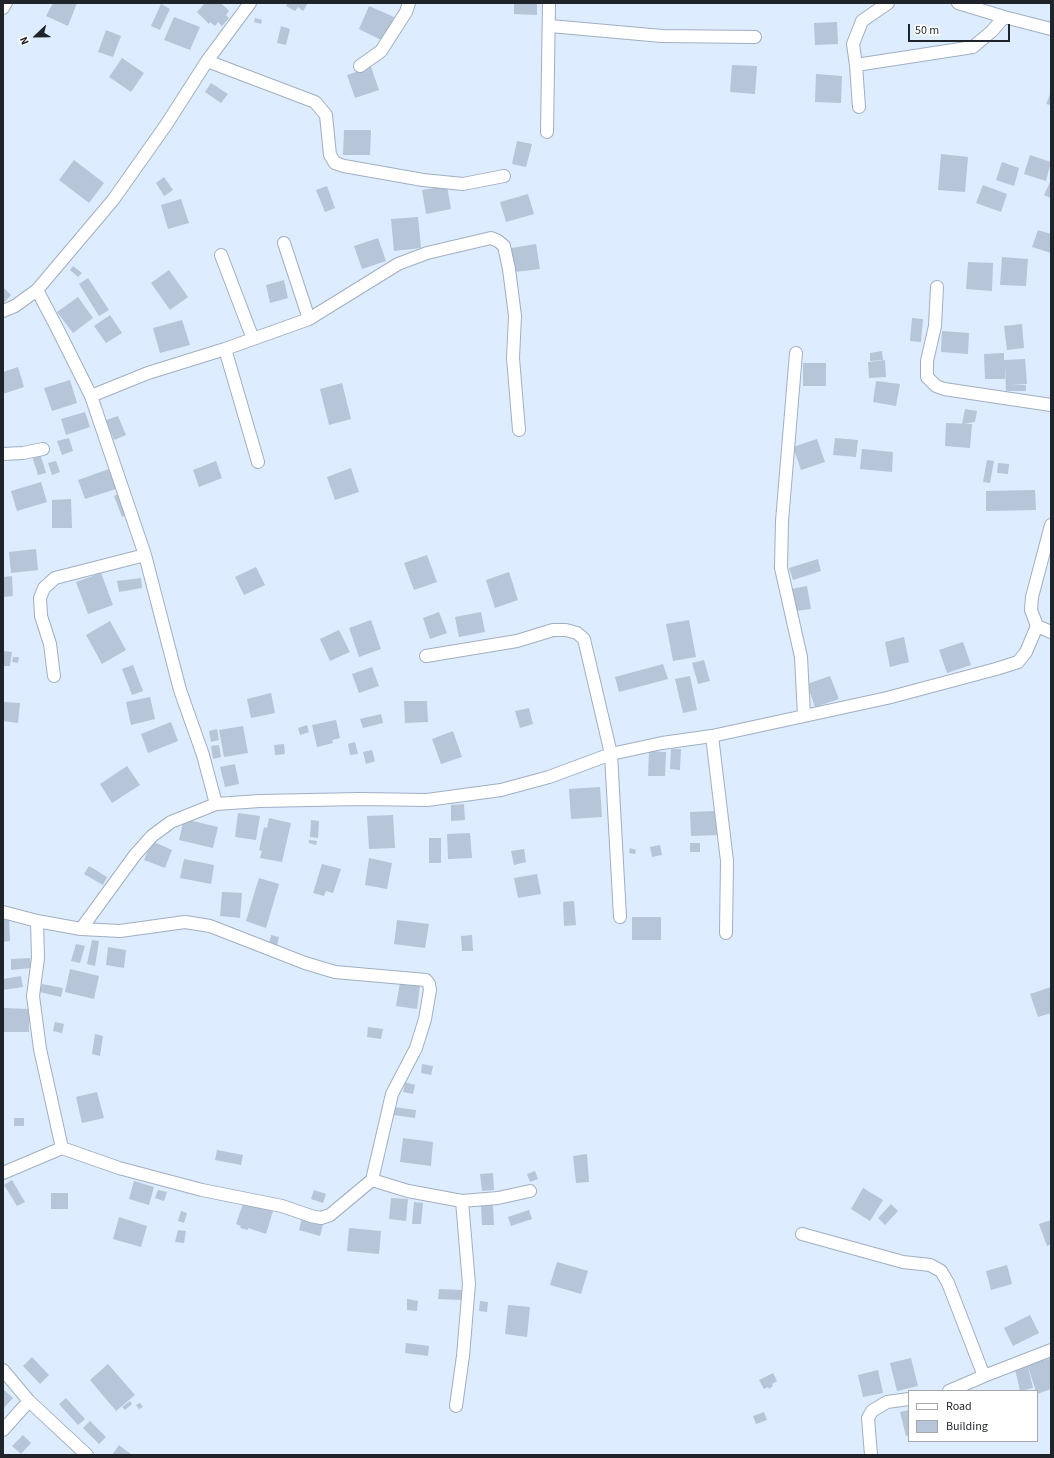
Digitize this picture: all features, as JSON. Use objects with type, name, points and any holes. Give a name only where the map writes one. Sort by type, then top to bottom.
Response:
[{"type":"street","points":[[3,8],[6,3]]},
{"type":"street","points":[[3,311],[15,306],[37,290],[113,200],[166,125],[207,60],[250,3]]},
{"type":"street","points":[[360,66],[381,51],[406,12],[409,3]]},
{"type":"street","points":[[547,132],[550,26],[549,3]]},
{"type":"street","points":[[859,107],[853,44],[862,21],[888,3]]},
{"type":"street","points":[[958,3],[1051,29]]},
{"type":"street","points":[[856,65],[973,47],[992,31],[1004,17]]},
{"type":"street","points":[[550,26],[662,36],[755,37]]},
{"type":"street","points":[[207,60],[315,102],[326,115],[330,155],[335,163],[344,166],[423,180],[463,184],[504,176]]},
{"type":"street","points":[[92,396],[148,373],[225,349],[309,319],[398,264],[427,253],[491,238],[498,240],[504,246],[515,316],[513,358],[519,430]]},
{"type":"street","points":[[284,243],[309,319]]},
{"type":"street","points":[[221,256],[254,338]]},
{"type":"street","points":[[937,287],[935,326],[927,361],[927,377],[936,386],[944,390],[1051,405]]},
{"type":"street","points":[[37,290],[92,396],[145,555],[180,690],[203,755],[216,804]]},
{"type":"street","points":[[225,349],[258,462]]},
{"type":"street","points":[[796,353],[782,521],[781,568],[801,657],[804,716]]},
{"type":"street","points":[[3,454],[23,453],[43,449]]},
{"type":"street","points":[[1051,525],[1030,610],[1037,626],[1051,632]]},
{"type":"street","points":[[54,676],[50,644],[41,616],[40,598],[44,588],[55,578],[145,555]]},
{"type":"street","points":[[81,929],[135,855],[152,836],[171,822],[216,804],[260,801],[360,799],[427,800],[501,790],[549,777],[612,754],[662,743],[712,736],[887,698],[996,669],[1018,662],[1026,652],[1037,626]]},
{"type":"street","points":[[426,656],[517,641],[553,630],[566,630],[577,633],[584,639],[612,754],[620,917]]},
{"type":"street","points":[[712,736],[727,862],[726,933]]},
{"type":"street","points":[[3,912],[37,921],[81,929],[120,931],[185,922],[210,926],[306,963],[335,972],[426,980],[429,984],[430,990],[425,1019],[416,1048],[392,1094],[372,1180],[330,1215],[321,1218],[282,1206],[202,1190],[119,1168],[62,1148],[3,1174]]},
{"type":"street","points":[[37,921],[38,958],[33,996],[40,1049],[62,1148]]},
{"type":"street","points":[[372,1180],[408,1191],[462,1201],[498,1198],[530,1191]]},
{"type":"street","points":[[456,1406],[463,1356],[469,1284],[462,1201]]},
{"type":"street","points":[[802,1234],[903,1262],[930,1265],[941,1270],[948,1283],[984,1376]]},
{"type":"street","points":[[951,1390],[1051,1350]]},
{"type":"street","points":[[3,1370],[30,1401],[88,1455]]},
{"type":"street","points":[[872,1455],[868,1418],[872,1411],[887,1402],[908,1400]]},
{"type":"street","points":[[3,1430],[30,1401]]},
{"type":"building","points":[[53,3],[77,3],[68,26],[46,16]]},
{"type":"building","points":[[205,3],[221,3],[229,11],[226,15],[229,18],[222,26],[218,22],[215,26],[210,22],[209,24],[197,12]]},
{"type":"building","points":[[288,3],[308,3],[303,11],[298,7],[295,11],[286,6]]},
{"type":"building","points":[[514,3],[537,3],[537,15],[514,14]]},
{"type":"building","points":[[161,4],[170,9],[160,30],[151,26]]},
{"type":"building","points":[[369,6],[394,17],[383,41],[359,29]]},
{"type":"building","points":[[174,17],[200,27],[190,50],[164,40]]},
{"type":"building","points":[[255,18],[262,20],[261,24],[254,22]]},
{"type":"building","points":[[837,22],[838,44],[815,45],[814,23]]},
{"type":"building","points":[[281,26],[290,29],[286,45],[277,43]]},
{"type":"building","points":[[106,30],[121,36],[113,57],[98,52]]},
{"type":"building","points":[[122,58],[144,73],[131,92],[109,77]]},
{"type":"building","points":[[732,65],[757,66],[755,94],[730,92]]},
{"type":"building","points":[[371,67],[379,90],[355,98],[347,75]]},
{"type":"building","points":[[816,74],[842,76],[841,103],[815,102]]},
{"type":"building","points":[[211,83],[228,94],[221,103],[205,92]]},
{"type":"building","points":[[1051,92],[1051,105],[1046,104]]},
{"type":"building","points":[[344,130],[371,130],[370,155],[343,155]]},
{"type":"building","points":[[517,141],[532,144],[526,167],[512,164]]},
{"type":"building","points":[[941,154],[968,157],[965,192],[938,190]]},
{"type":"building","points":[[1030,155],[1051,162],[1046,181],[1024,174]]},
{"type":"building","points":[[74,160],[104,183],[89,203],[59,180]]},
{"type":"building","points":[[1002,162],[1019,168],[1014,186],[996,180]]},
{"type":"building","points":[[164,177],[173,190],[164,196],[156,183]]},
{"type":"building","points":[[1051,180],[1051,198],[1044,195]]},
{"type":"building","points":[[983,185],[1007,194],[1001,212],[976,203]]},
{"type":"building","points":[[327,186],[335,208],[325,212],[316,190]]},
{"type":"building","points":[[447,186],[451,209],[426,214],[422,190]]},
{"type":"building","points":[[528,194],[534,214],[506,222],[500,202]]},
{"type":"building","points":[[181,199],[189,223],[168,229],[161,205]]},
{"type":"building","points":[[418,217],[421,248],[394,251],[391,219]]},
{"type":"building","points":[[1038,230],[1051,234],[1051,253],[1032,247]]},
{"type":"building","points":[[378,238],[386,261],[362,269],[354,246]]},
{"type":"building","points":[[536,244],[540,269],[515,272],[511,248]]},
{"type":"building","points":[[1002,257],[1028,259],[1026,286],[1000,285]]},
{"type":"building","points":[[968,262],[993,263],[992,291],[966,289]]},
{"type":"building","points":[[73,266],[82,273],[78,277],[70,270]]},
{"type":"building","points":[[169,270],[188,297],[170,310],[151,283]]},
{"type":"building","points":[[88,278],[109,310],[99,316],[79,284]]},
{"type":"building","points":[[284,280],[288,298],[270,303],[266,285]]},
{"type":"building","points":[[3,287],[11,295],[3,304]]},
{"type":"building","points":[[78,297],[93,318],[73,333],[57,312]]},
{"type":"building","points":[[110,315],[122,333],[106,343],[94,326]]},
{"type":"building","points":[[912,318],[923,319],[921,342],[910,341]]},
{"type":"building","points":[[182,320],[190,345],[160,353],[153,328]]},
{"type":"building","points":[[1022,324],[1024,348],[1007,350],[1004,326]]},
{"type":"building","points":[[942,331],[969,333],[968,354],[941,352]]},
{"type":"building","points":[[882,351],[883,360],[870,361],[870,353]]},
{"type":"building","points":[[1004,353],[1004,360],[1025,359],[1027,384],[1010,385],[1026,385],[1026,391],[1006,391],[1005,365],[1005,379],[985,379],[984,354]]},
{"type":"building","points":[[885,360],[886,377],[869,378],[868,362]]},
{"type":"building","points":[[803,363],[826,363],[826,386],[803,386]]},
{"type":"building","points":[[18,367],[24,387],[3,394],[3,372]]},
{"type":"building","points":[[70,380],[77,403],[52,411],[44,388]]},
{"type":"building","points":[[876,381],[900,384],[896,406],[873,402]]},
{"type":"building","points":[[342,383],[351,419],[329,425],[320,389]]},
{"type":"building","points":[[965,409],[977,411],[975,422],[962,424]]},
{"type":"building","points":[[85,412],[90,427],[66,435],[61,419]]},
{"type":"building","points":[[118,416],[126,435],[114,440],[106,420]]},
{"type":"building","points":[[946,423],[972,424],[970,448],[945,446]]},
{"type":"building","points":[[69,438],[73,451],[62,455],[57,441]]},
{"type":"building","points":[[835,438],[858,440],[856,457],[833,455]]},
{"type":"building","points":[[817,439],[825,462],[801,470],[793,447]]},
{"type":"building","points":[[862,449],[893,452],[892,472],[860,469]]},
{"type":"building","points":[[40,453],[46,473],[38,475],[32,456]]},
{"type":"building","points":[[987,460],[994,461],[990,483],[983,482]]},
{"type":"building","points":[[56,461],[60,472],[52,475],[48,463]]},
{"type":"building","points":[[216,461],[222,478],[199,487],[193,470]]},
{"type":"building","points":[[998,463],[1009,464],[1008,474],[997,473]]},
{"type":"building","points":[[351,468],[359,492],[335,500],[327,477]]},
{"type":"building","points":[[109,469],[116,489],[85,499],[78,480]]},
{"type":"building","points":[[41,482],[47,502],[17,511],[11,491]]},
{"type":"building","points":[[1035,490],[1036,510],[986,511],[986,491]]},
{"type":"building","points":[[121,493],[129,514],[122,517],[114,496]]},
{"type":"building","points":[[71,499],[72,528],[52,528],[52,500]]},
{"type":"building","points":[[36,549],[38,570],[11,573],[9,552]]},
{"type":"building","points":[[427,555],[437,582],[414,590],[404,563]]},
{"type":"building","points":[[818,559],[821,571],[793,580],[789,568]]},
{"type":"building","points":[[256,567],[265,585],[244,595],[235,577]]},
{"type":"building","points":[[509,572],[518,600],[495,608],[486,580]]},
{"type":"building","points":[[101,573],[113,605],[88,614],[76,582]]},
{"type":"building","points":[[12,576],[13,596],[3,597],[3,577]]},
{"type":"building","points":[[141,578],[142,588],[119,592],[117,581]]},
{"type":"building","points":[[807,586],[811,609],[795,611],[791,589]]},
{"type":"building","points":[[439,612],[447,633],[430,639],[423,618]]},
{"type":"building","points":[[481,612],[485,632],[459,637],[455,617]]},
{"type":"building","points":[[371,620],[381,649],[359,657],[349,628]]},
{"type":"building","points":[[689,620],[696,657],[673,661],[666,624]]},
{"type":"building","points":[[110,621],[126,650],[102,664],[86,635]]},
{"type":"building","points":[[339,630],[350,652],[330,661],[320,639]]},
{"type":"building","points":[[904,637],[909,662],[890,667],[885,642]]},
{"type":"building","points":[[963,642],[971,665],[947,673],[939,650]]},
{"type":"building","points":[[3,651],[12,652],[10,666],[3,666]]},
{"type":"building","points":[[13,657],[19,657],[18,663],[12,662]]},
{"type":"building","points":[[704,660],[710,681],[698,684],[692,663]]},
{"type":"building","points":[[663,664],[668,679],[619,692],[615,677]]},
{"type":"building","points":[[133,665],[143,691],[132,695],[122,669]]},
{"type":"building","points":[[372,667],[379,686],[359,693],[352,674]]},
{"type":"building","points":[[690,676],[697,710],[683,713],[675,679]]},
{"type":"building","points":[[830,676],[839,699],[815,707],[807,684]]},
{"type":"building","points":[[271,693],[275,713],[251,718],[247,699]]},
{"type":"building","points":[[150,697],[155,719],[131,725],[126,702]]},
{"type":"building","points":[[404,701],[427,701],[428,722],[405,723]]},
{"type":"building","points":[[3,702],[20,703],[18,723],[3,721]]},
{"type":"building","points":[[529,708],[533,724],[520,728],[515,711]]},
{"type":"building","points":[[381,714],[383,723],[363,728],[360,719]]},
{"type":"building","points":[[336,720],[340,738],[332,740],[333,743],[317,747],[312,725]]},
{"type":"building","points":[[171,722],[178,741],[148,753],[141,734]]},
{"type":"building","points":[[307,725],[309,732],[300,735],[298,728]]},
{"type":"building","points":[[243,726],[248,753],[224,757],[219,730]]},
{"type":"building","points":[[217,729],[219,740],[211,742],[209,731]]},
{"type":"building","points":[[453,731],[462,757],[441,764],[432,739]]},
{"type":"building","points":[[355,742],[358,754],[350,755],[348,744]]},
{"type":"building","points":[[284,744],[285,754],[275,755],[274,745]]},
{"type":"building","points":[[219,745],[221,757],[213,759],[211,746]]},
{"type":"building","points":[[671,749],[681,749],[680,770],[670,769]]},
{"type":"building","points":[[372,750],[375,761],[366,764],[363,752]]},
{"type":"building","points":[[649,751],[666,752],[665,776],[648,776]]},
{"type":"building","points":[[235,764],[239,784],[225,787],[220,767]]},
{"type":"building","points":[[127,766],[140,785],[112,803],[100,784]]},
{"type":"building","points":[[600,787],[602,817],[571,819],[569,789]]},
{"type":"building","points":[[464,804],[465,820],[451,821],[451,805]]},
{"type":"building","points":[[715,811],[717,835],[691,836],[690,812]]},
{"type":"building","points":[[238,813],[260,816],[256,840],[235,837]]},
{"type":"building","points":[[393,815],[395,848],[369,849],[367,816]]},
{"type":"building","points":[[269,818],[291,823],[282,862],[260,858],[262,851],[259,850],[264,827],[267,828]]},
{"type":"building","points":[[184,819],[218,827],[213,848],[179,840]]},
{"type":"building","points":[[311,820],[319,821],[318,838],[310,837]]},
{"type":"building","points":[[470,833],[472,858],[448,859],[447,834]]},
{"type":"building","points":[[429,838],[441,838],[441,863],[429,863]]},
{"type":"building","points":[[309,840],[317,841],[316,845],[309,843]]},
{"type":"building","points":[[152,841],[172,850],[165,868],[144,860]]},
{"type":"building","points":[[690,843],[700,843],[700,852],[690,852]]},
{"type":"building","points":[[660,845],[662,855],[652,857],[650,847]]},
{"type":"building","points":[[630,848],[636,850],[635,854],[629,853]]},
{"type":"building","points":[[524,849],[526,862],[514,865],[511,851]]},
{"type":"building","points":[[369,858],[392,863],[387,889],[365,885]]},
{"type":"building","points":[[184,859],[214,865],[211,884],[180,878]]},
{"type":"building","points":[[322,864],[341,869],[333,893],[326,891],[324,896],[313,893]]},
{"type":"building","points":[[89,866],[107,877],[103,885],[84,874]]},
{"type":"building","points":[[537,874],[541,894],[518,898],[514,878]]},
{"type":"building","points":[[259,878],[279,884],[266,928],[246,921]]},
{"type":"building","points":[[222,892],[242,893],[240,918],[220,916]]},
{"type":"building","points":[[574,901],[576,925],[564,926],[563,902]]},
{"type":"building","points":[[632,917],[661,917],[661,940],[632,940]]},
{"type":"building","points":[[3,919],[9,919],[10,941],[3,942]]},
{"type":"building","points":[[397,920],[429,924],[425,948],[394,944]]},
{"type":"building","points":[[271,935],[279,937],[277,946],[269,944]]},
{"type":"building","points":[[472,935],[473,951],[462,951],[461,936]]},
{"type":"building","points":[[92,940],[99,941],[95,966],[87,964]]},
{"type":"building","points":[[76,944],[85,946],[80,963],[71,961]]},
{"type":"building","points":[[108,947],[126,950],[124,968],[106,965]]},
{"type":"building","points":[[30,958],[31,968],[11,970],[11,959]]},
{"type":"building","points":[[70,969],[99,976],[94,999],[65,992]]},
{"type":"building","points":[[21,976],[23,987],[3,990],[3,979]]},
{"type":"building","points":[[400,982],[420,985],[417,1009],[396,1006]]},
{"type":"building","points":[[42,984],[63,988],[61,997],[40,992]]},
{"type":"building","points":[[1051,987],[1051,1013],[1038,1017],[1030,994]]},
{"type":"building","points":[[4,1008],[29,1009],[29,1032],[4,1032]]},
{"type":"building","points":[[55,1022],[64,1024],[62,1033],[53,1031]]},
{"type":"building","points":[[368,1027],[383,1029],[381,1039],[367,1037]]},
{"type":"building","points":[[95,1034],[103,1036],[100,1056],[92,1054]]},
{"type":"building","points":[[422,1064],[433,1066],[431,1075],[421,1073]]},
{"type":"building","points":[[405,1082],[415,1085],[413,1094],[403,1092]]},
{"type":"building","points":[[97,1092],[104,1118],[82,1123],[76,1097]]},
{"type":"building","points":[[394,1107],[416,1110],[415,1118],[393,1115]]},
{"type":"building","points":[[14,1118],[24,1118],[24,1126],[14,1126]]},
{"type":"building","points":[[403,1138],[433,1142],[431,1166],[400,1162]]},
{"type":"building","points":[[217,1150],[243,1155],[241,1165],[215,1160]]},
{"type":"building","points":[[587,1154],[589,1182],[576,1183],[573,1156]]},
{"type":"building","points":[[535,1171],[538,1179],[530,1182],[527,1174]]},
{"type":"building","points":[[493,1173],[494,1190],[482,1191],[480,1174]]},
{"type":"building","points":[[12,1180],[25,1202],[17,1206],[4,1185]]},
{"type":"building","points":[[134,1181],[154,1187],[149,1205],[129,1199]]},
{"type":"building","points":[[863,1188],[883,1200],[870,1221],[851,1209]]},
{"type":"building","points":[[158,1190],[167,1192],[164,1201],[155,1198]]},
{"type":"building","points":[[314,1190],[326,1194],[323,1203],[311,1199]]},
{"type":"building","points":[[51,1193],[68,1193],[68,1209],[51,1209]]},
{"type":"building","points":[[391,1198],[408,1199],[406,1221],[389,1219]]},
{"type":"building","points":[[244,1201],[273,1211],[266,1234],[248,1228],[248,1230],[240,1228],[241,1226],[236,1224]]},
{"type":"building","points":[[414,1202],[423,1203],[421,1224],[412,1224]]},
{"type":"building","points":[[891,1204],[898,1211],[885,1225],[878,1218]]},
{"type":"building","points":[[493,1205],[494,1225],[482,1225],[481,1206]]},
{"type":"building","points":[[529,1210],[532,1219],[511,1226],[508,1217]]},
{"type":"building","points":[[181,1211],[187,1213],[184,1223],[178,1221]]},
{"type":"building","points":[[119,1217],[147,1226],[141,1247],[113,1239]]},
{"type":"building","points":[[302,1218],[323,1225],[320,1236],[299,1230]]},
{"type":"building","points":[[1051,1220],[1051,1244],[1047,1246],[1039,1224]]},
{"type":"building","points":[[349,1228],[381,1231],[379,1254],[347,1251]]},
{"type":"building","points":[[178,1230],[186,1231],[184,1243],[175,1242]]},
{"type":"building","points":[[557,1262],[588,1271],[581,1294],[550,1285]]},
{"type":"building","points":[[1007,1265],[1012,1284],[991,1290],[986,1271]]},
{"type":"building","points":[[439,1289],[463,1290],[462,1300],[438,1299]]},
{"type":"building","points":[[407,1299],[418,1301],[417,1311],[407,1310]]},
{"type":"building","points":[[480,1301],[488,1302],[487,1312],[479,1311]]},
{"type":"building","points":[[508,1305],[530,1307],[527,1337],[505,1334]]},
{"type":"building","points":[[1030,1315],[1039,1333],[1013,1346],[1004,1328]]},
{"type":"building","points":[[406,1343],[429,1346],[428,1356],[405,1353]]},
{"type":"building","points":[[32,1357],[49,1375],[40,1384],[23,1366]]},
{"type":"building","points":[[911,1358],[918,1386],[897,1391],[890,1363]]},
{"type":"building","points":[[1051,1358],[1051,1389],[1038,1394],[1038,1390],[1036,1390],[1028,1367],[1033,1388],[1020,1390],[1015,1369]]},
{"type":"building","points":[[108,1364],[135,1395],[116,1411],[90,1380]]},
{"type":"building","points":[[878,1370],[883,1393],[863,1397],[858,1375]]},
{"type":"building","points":[[773,1373],[777,1381],[772,1384],[773,1386],[769,1389],[768,1387],[764,1389],[759,1380]]},
{"type":"building","points":[[3,1389],[13,1398],[3,1409]]},
{"type":"building","points":[[66,1398],[85,1419],[78,1425],[59,1404]]},
{"type":"building","points":[[130,1401],[132,1404],[125,1410],[122,1407]]},
{"type":"building","points":[[140,1403],[143,1407],[139,1409],[136,1405]]},
{"type":"building","points":[[908,1410],[908,1435],[906,1436],[900,1412]]},
{"type":"building","points":[[764,1412],[767,1420],[756,1424],[753,1416]]},
{"type":"building","points":[[90,1421],[106,1437],[99,1444],[83,1428]]},
{"type":"building","points":[[23,1435],[31,1443],[21,1454],[12,1446]]},
{"type":"building","points":[[119,1445],[132,1455],[112,1455]]}]
